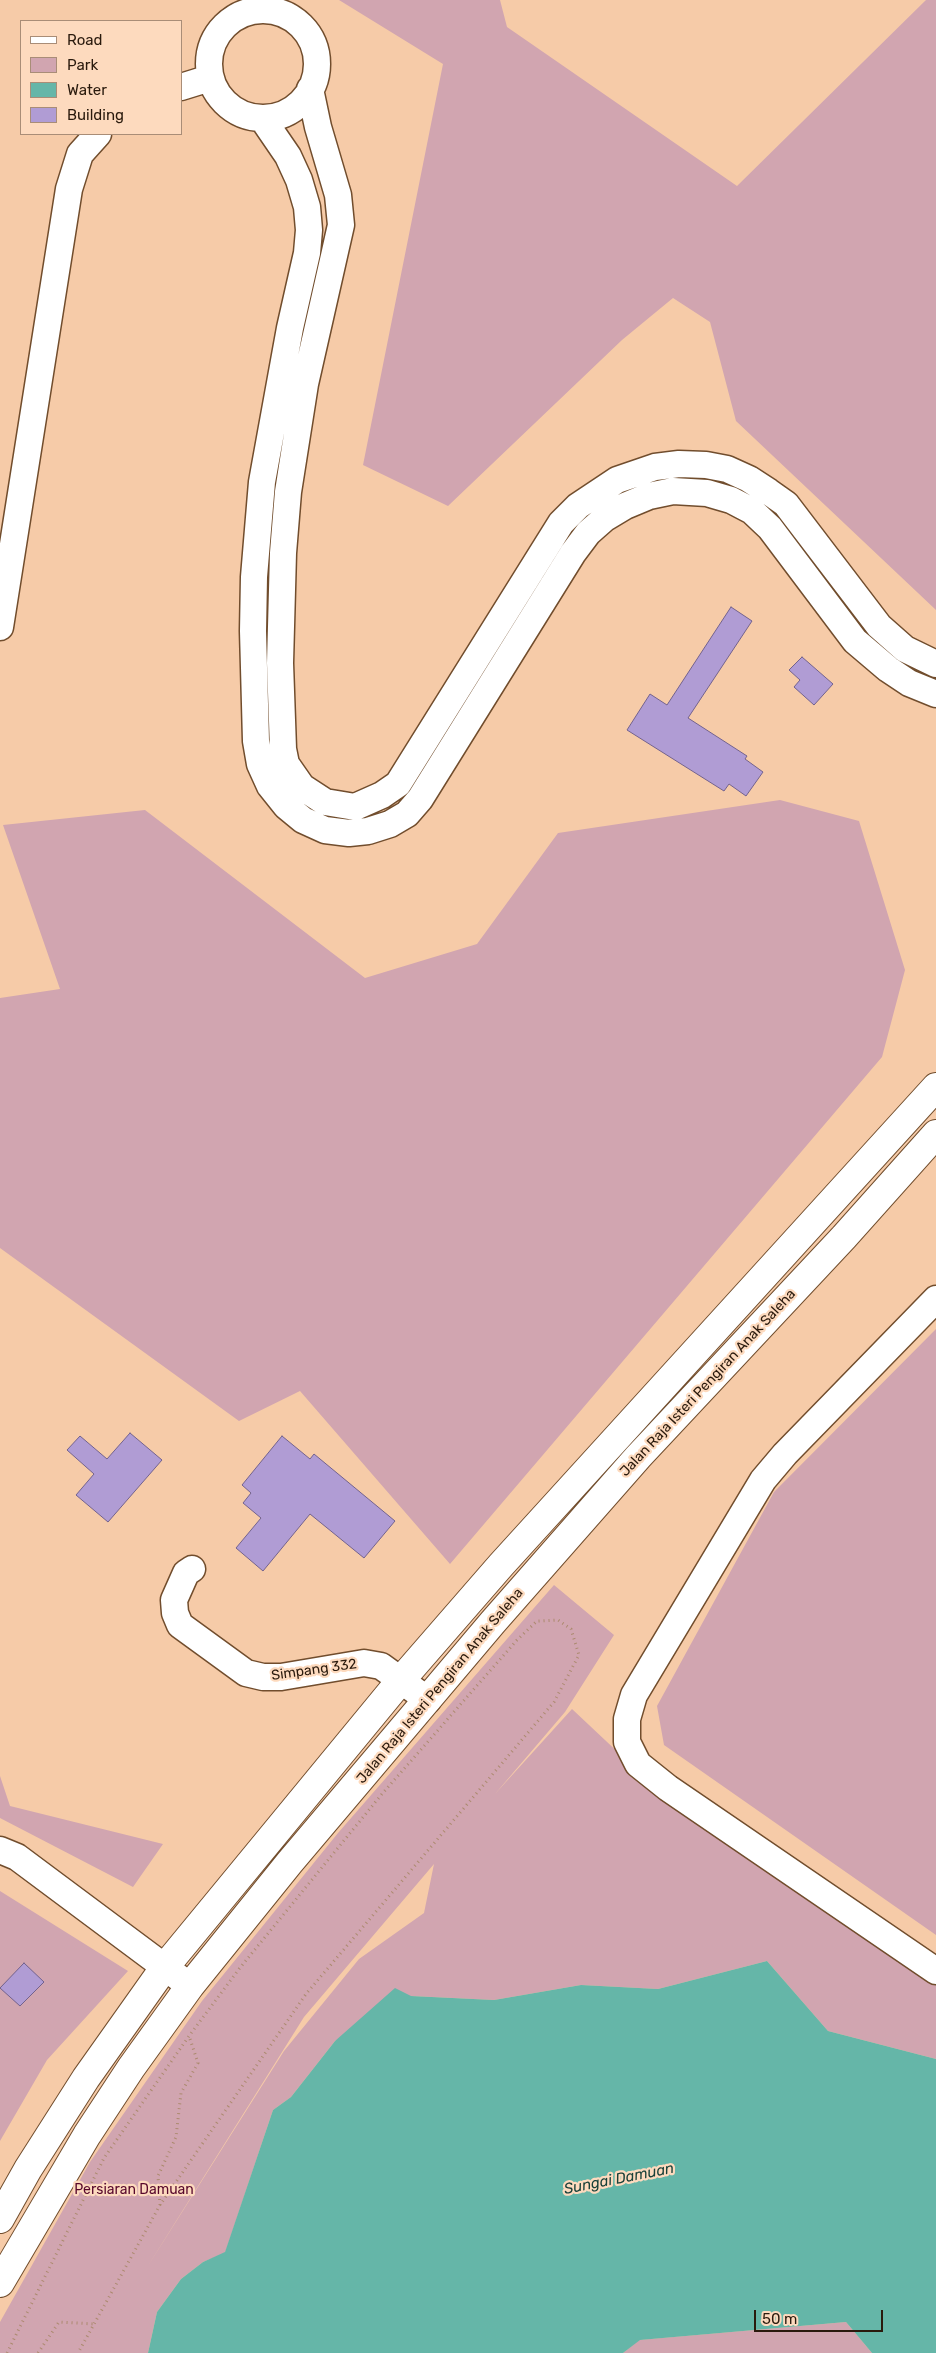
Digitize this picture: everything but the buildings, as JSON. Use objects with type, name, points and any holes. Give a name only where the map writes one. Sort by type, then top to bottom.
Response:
[{"type":"main road","points":[[0,2219],[28,2169],[86,2078],[164,1968],[401,1680],[521,1543],[936,1087]]},
{"type":"main road","name":"Jalan Raja Isteri Pengiran Anak Saleha","points":[[0,2283],[87,2135],[131,2068],[190,1986],[290,1862],[638,1457],[844,1237],[936,1134]]},
{"type":"street","points":[[269,10],[286,15],[301,25],[311,39],[316,56],[316,73],[310,89],[302,101],[290,110],[277,116],[262,118],[245,114],[230,106],[218,94],[210,78],[209,60],[212,43],[222,28],[235,17],[252,11],[269,10]]},
{"type":"street","points":[[182,87],[210,78]]},
{"type":"street","points":[[310,89],[318,127],[338,195],[341,225],[305,384],[289,484],[283,553],[280,663],[283,749],[286,764],[302,787],[325,802],[355,807],[382,795],[398,784],[562,523],[578,506],[617,480],[655,467],[697,465],[727,469],[749,479],[769,492],[786,504],[878,626],[905,649],[936,664]]},
{"type":"street","points":[[262,118],[288,156],[299,180],[307,207],[309,230],[307,253],[290,328],[262,482],[254,577],[253,631],[256,741],[260,764],[270,786],[286,806],[303,820],[325,830],[349,834],[368,831],[390,824],[407,814],[420,799],[573,553],[588,533],[605,518],[625,506],[648,496],[673,491],[707,493],[731,500],[752,511],[770,528],[856,641],[888,669],[909,682],[936,694]]},
{"type":"street","points":[[0,627],[69,189],[80,154],[97,135]]},
{"type":"street","points":[[936,1299],[785,1454],[763,1480],[634,1695],[627,1718],[627,1742],[638,1764],[653,1776],[936,1970]]},
{"type":"street","name":"Simpang 332","points":[[192,1569],[186,1574],[174,1600],[175,1613],[180,1624],[246,1672],[263,1677],[281,1677],[364,1664],[381,1666],[428,1700]]},
{"type":"street","points":[[0,1850],[17,1857],[190,1986]]},
{"type":"path","points":[[7,2353],[104,2158],[189,2036],[239,1969],[382,1794],[517,1640],[537,1621],[558,1620],[571,1629],[579,1655],[554,1702],[306,1994],[160,2205],[78,2353]]},
{"type":"path","points":[[160,2205],[158,2176],[176,2137],[181,2093],[198,2063],[189,2036]]},
{"type":"path","points":[[38,2353],[59,2322],[94,2324]]},
{"type":"green space","points":[[339,0],[500,0],[507,27],[737,186],[926,0],[936,0],[936,610],[736,421],[710,322],[673,298],[622,340],[448,506],[363,465],[443,64]]},
{"type":"green space","points":[[780,800],[859,821],[905,970],[882,1057],[450,1564],[300,1391],[239,1421],[0,1248],[0,998],[60,989],[3,825],[145,810],[365,978],[477,944],[558,833]]},
{"type":"green space","points":[[936,1329],[936,1935],[664,1745],[657,1706],[774,1492]]},
{"type":"green space","name":"Persiaran Damuan","points":[[554,1585],[614,1635],[565,1712],[495,1794],[572,1709],[673,1804],[936,1984],[936,2059],[828,2031],[767,1961],[658,1989],[581,1985],[494,2000],[411,1996],[335,2041],[291,2097],[273,2110],[225,2253],[203,2262],[181,2279],[157,2312],[148,2353],[0,2353],[0,2322],[90,2162],[202,2001],[338,1833]],"holes":[[[434,1864],[424,1913],[359,1959],[284,2051],[146,2269],[304,2017]]]},
{"type":"green space","points":[[0,1776],[10,1806],[163,1844],[133,1887],[0,1818]]},
{"type":"green space","points":[[0,1891],[128,1971],[47,2060],[0,2141]]},
{"type":"green space","points":[[846,2322],[872,2353],[623,2353],[639,2340]]},
{"type":"water","name":"Sungai Damuan","points":[[767,1961],[828,2031],[936,2059],[936,2353],[872,2353],[846,2322],[640,2340],[623,2353],[148,2353],[157,2312],[181,2279],[203,2262],[225,2252],[273,2110],[291,2097],[335,2041],[395,1988],[411,1996],[494,2000],[581,1985],[658,1989]]}]
